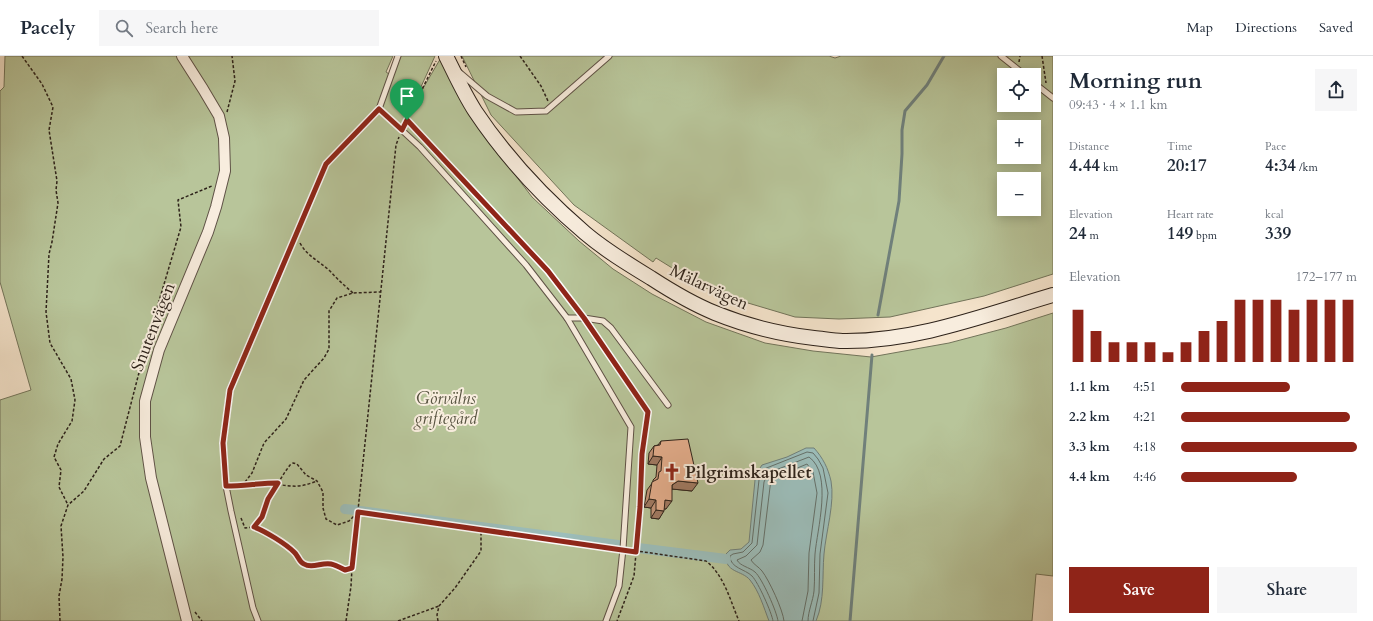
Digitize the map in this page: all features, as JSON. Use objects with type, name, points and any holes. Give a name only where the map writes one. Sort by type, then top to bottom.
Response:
[{"type":"street","name":"Snutenvägen","points":[[182,56],[219,116],[224,138],[225,171],[208,232],[158,350],[145,401],[145,437],[151,478],[187,621]]},
{"type":"street","name":"Mälarvägen","points":[[452,59],[474,110],[497,142],[555,205],[586,233],[628,264],[673,292],[714,312],[753,326],[795,335],[842,341],[878,340],[927,332],[1053,296]]},
{"type":"lane","points":[[258,621],[232,518],[226,486],[223,443],[230,390],[326,164],[379,109],[398,56]]},
{"type":"lane","points":[[452,59],[473,84],[487,96],[516,112],[546,111],[609,56]]},
{"type":"lane","points":[[1001,56],[1016,68]]},
{"type":"lane","points":[[1041,88],[1053,98]]},
{"type":"lane","points":[[379,109],[425,153],[526,265],[567,318],[631,427],[623,549],[619,586],[606,621]]},
{"type":"lane","points":[[567,318],[584,318],[604,321],[611,328],[668,405]]},
{"type":"path","points":[[22,56],[42,84],[53,107],[49,130],[57,181],[56,190],[58,203],[49,254],[46,312],[50,343],[71,379],[75,400],[72,421],[58,444],[54,457],[61,470],[59,487],[68,505]]},
{"type":"path","points":[[227,114],[235,81],[232,56]]},
{"type":"path","points":[[346,621],[351,586],[396,145],[439,56]]},
{"type":"path","points":[[520,56],[541,86],[551,106]]},
{"type":"path","points":[[1042,56],[1048,94]]},
{"type":"path","points":[[452,59],[473,84]]},
{"type":"path","points":[[407,120],[548,271],[584,318],[648,412],[642,454],[640,507],[634,576],[617,621]]},
{"type":"path","points":[[60,621],[59,596],[62,579],[61,526],[68,505],[84,491],[104,459],[120,446],[148,338],[180,227],[178,200],[222,181]]},
{"type":"path","points":[[296,236],[305,252],[353,293]]},
{"type":"path","points":[[242,486],[252,474],[264,443],[286,419],[304,380],[324,358],[329,349],[330,311],[337,298],[353,293],[380,292]]},
{"type":"path","points":[[254,527],[262,517],[268,499],[290,465],[293,463],[297,464],[306,475],[317,481],[323,492],[323,508],[326,520],[337,525],[349,521],[358,512]]},
{"type":"path","points":[[226,486],[242,486],[261,483],[278,483],[292,486],[306,485],[317,481]]},
{"type":"path","points":[[358,512],[706,561],[714,568],[721,578],[739,621]]},
{"type":"path","points":[[239,513],[245,528],[254,527],[266,531],[270,536],[295,552],[302,564],[311,566],[321,563],[332,564],[345,570],[352,568]]},
{"type":"path","points":[[398,621],[439,606],[455,588],[482,551],[481,529]]},
{"type":"path","points":[[438,621],[437,615],[439,606]]},
{"type":"green space","name":"Görvälns griftegård","points":[[5,56],[393,56],[386,72],[392,76],[400,56],[435,56],[420,89],[422,90],[442,56],[493,146],[532,197],[579,241],[613,269],[652,294],[706,322],[765,343],[813,351],[871,357],[949,343],[1006,328],[1053,313],[1053,576],[1036,574],[1032,621],[0,621],[0,400],[31,390],[0,282],[0,91],[4,87]]},
{"type":"green space","points":[[462,56],[829,56],[835,58],[841,56],[1053,56],[1053,274],[984,296],[890,317],[839,319],[795,317],[748,303],[703,287],[656,258],[653,262],[574,205],[491,115]]},
{"type":"water","points":[[806,448],[814,448],[823,459],[830,476],[832,490],[831,508],[824,554],[821,605],[816,621],[769,621],[753,584],[747,577],[728,565],[726,554],[730,550],[741,549],[749,542],[755,480],[762,465],[787,457]]},
{"type":"building","name":"Pilgrimskapellet","points":[[688,439],[698,483],[678,481],[672,485],[672,501],[665,500],[664,511],[656,510],[656,500],[649,499],[652,482],[658,479],[659,472],[661,471],[662,457],[653,456],[654,446],[660,445],[661,441]]},
{"type":"waterway","points":[[878,315],[899,201],[902,130],[905,111],[927,85],[944,56]]},
{"type":"waterway","points":[[850,621],[872,355]]},
{"type":"waterway","points":[[345,509],[355,510]]},
{"type":"waterway","points":[[360,511],[618,545]]},
{"type":"waterway","points":[[638,548],[726,559]]},
{"type":"place","name":"Pilgrimskapellet","points":[[672,472]]},
{"type":"route","points":[[379,109],[402,130],[407,120],[548,271],[584,318],[648,412],[642,454],[640,507],[636,552],[358,512],[352,568],[345,570],[332,564],[321,563],[311,566],[302,564],[295,552],[270,536],[266,531],[254,527],[262,517],[268,499],[278,483],[261,483],[248,486],[226,486],[223,443],[230,390],[326,164],[379,109]]}]
